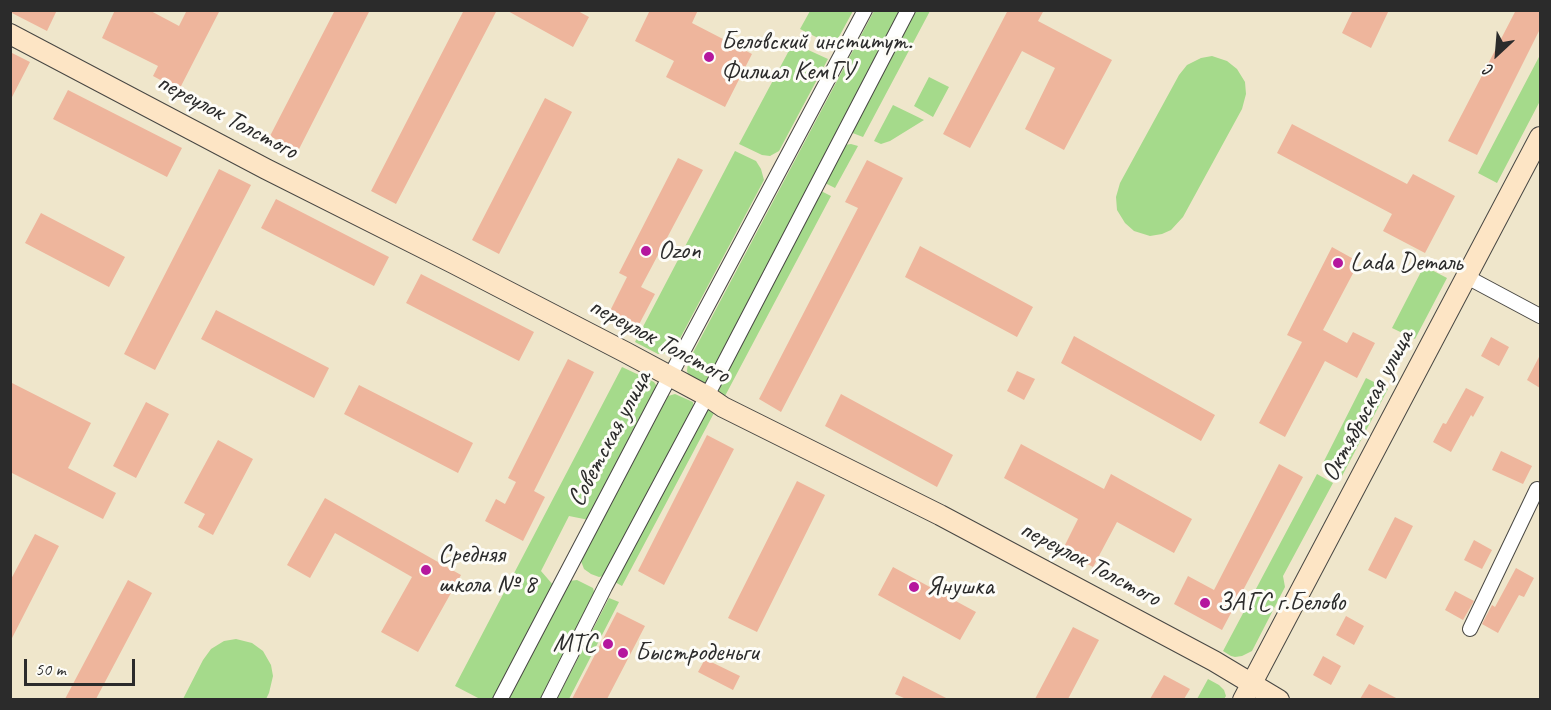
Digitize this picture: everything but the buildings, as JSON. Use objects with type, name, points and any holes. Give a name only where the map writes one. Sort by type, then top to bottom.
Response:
[{"type":"street","name":"Советская улица","points":[[500,699],[865,10]]},
{"type":"street","points":[[548,699],[908,10]]},
{"type":"street","name":"переулок Толстого","points":[[10,34],[251,161],[453,262],[732,411],[940,515],[1214,661],[1247,692],[1279,699]]},
{"type":"street","name":"Октябрьская улица","points":[[1247,692],[1540,137]]},
{"type":"street","points":[[1467,277],[1540,316]]},
{"type":"street","points":[[1470,629],[1537,489],[1540,491]]},
{"type":"green space","points":[[810,11],[853,11],[834,46],[800,29]]},
{"type":"green space","points":[[874,11],[901,11],[705,385],[689,377],[688,362]]},
{"type":"green space","points":[[913,11],[930,11],[863,137],[850,132]]},
{"type":"green space","points":[[793,43],[828,59],[779,151],[770,156],[762,155],[739,144]]},
{"type":"green space","points":[[1540,55],[1540,101],[1497,183],[1478,173]]},
{"type":"green space","points":[[1212,56],[1227,61],[1237,69],[1245,82],[1246,94],[1242,109],[1183,217],[1171,230],[1162,234],[1150,236],[1134,231],[1125,223],[1117,210],[1116,197],[1120,183],[1179,75],[1187,65],[1201,58]]},
{"type":"green space","points":[[929,77],[949,87],[933,117],[914,106]]},
{"type":"green space","points":[[893,105],[924,120],[881,144],[874,141]]},
{"type":"green space","points":[[844,145],[858,146],[835,188],[823,182]]},
{"type":"green space","points":[[735,151],[756,161],[764,180],[676,346],[667,353],[658,354],[635,342]]},
{"type":"green space","points":[[819,190],[831,196],[725,396],[718,389],[719,382]]},
{"type":"green space","points":[[1424,266],[1447,278],[1415,339],[1392,328]]},
{"type":"green space","points":[[622,367],[654,382],[658,388],[589,520],[569,516],[541,571],[554,586],[495,699],[480,699],[455,686]]},
{"type":"green space","points":[[1366,378],[1388,389],[1342,476],[1322,465]]},
{"type":"green space","points":[[675,394],[693,402],[694,409],[607,575],[599,577],[591,574],[584,569],[581,561],[668,396]]},
{"type":"green space","points":[[705,408],[714,413],[622,586],[613,581]]},
{"type":"green space","points":[[1317,474],[1333,483],[1283,576],[1285,587],[1252,651],[1242,656],[1231,656],[1223,651]]},
{"type":"green space","points":[[577,580],[593,588],[595,595],[541,699],[507,700],[569,581]]},
{"type":"green space","points":[[609,598],[619,602],[569,699],[557,699]]},
{"type":"green space","points":[[236,639],[252,643],[263,651],[271,665],[273,676],[266,699],[183,699],[211,649],[224,641]]},
{"type":"green space","points":[[1208,679],[1224,690],[1226,696],[1224,699],[1197,699]]},
{"type":"place","name":"Беловский институт. Филиал КемГУ","points":[[709,57]]},
{"type":"place","name":"Ozon","points":[[646,251]]},
{"type":"place","name":"Lada Dеталь","points":[[1338,263]]},
{"type":"place","name":"Средняя школа № 8","points":[[426,570]]},
{"type":"place","name":"Янушка","points":[[914,587]]},
{"type":"place","name":"ЗАГС г.Белово","points":[[1205,603]]},
{"type":"place","name":"МТС","points":[[608,644]]},
{"type":"place","name":"Быстроденьги","points":[[623,653]]}]
